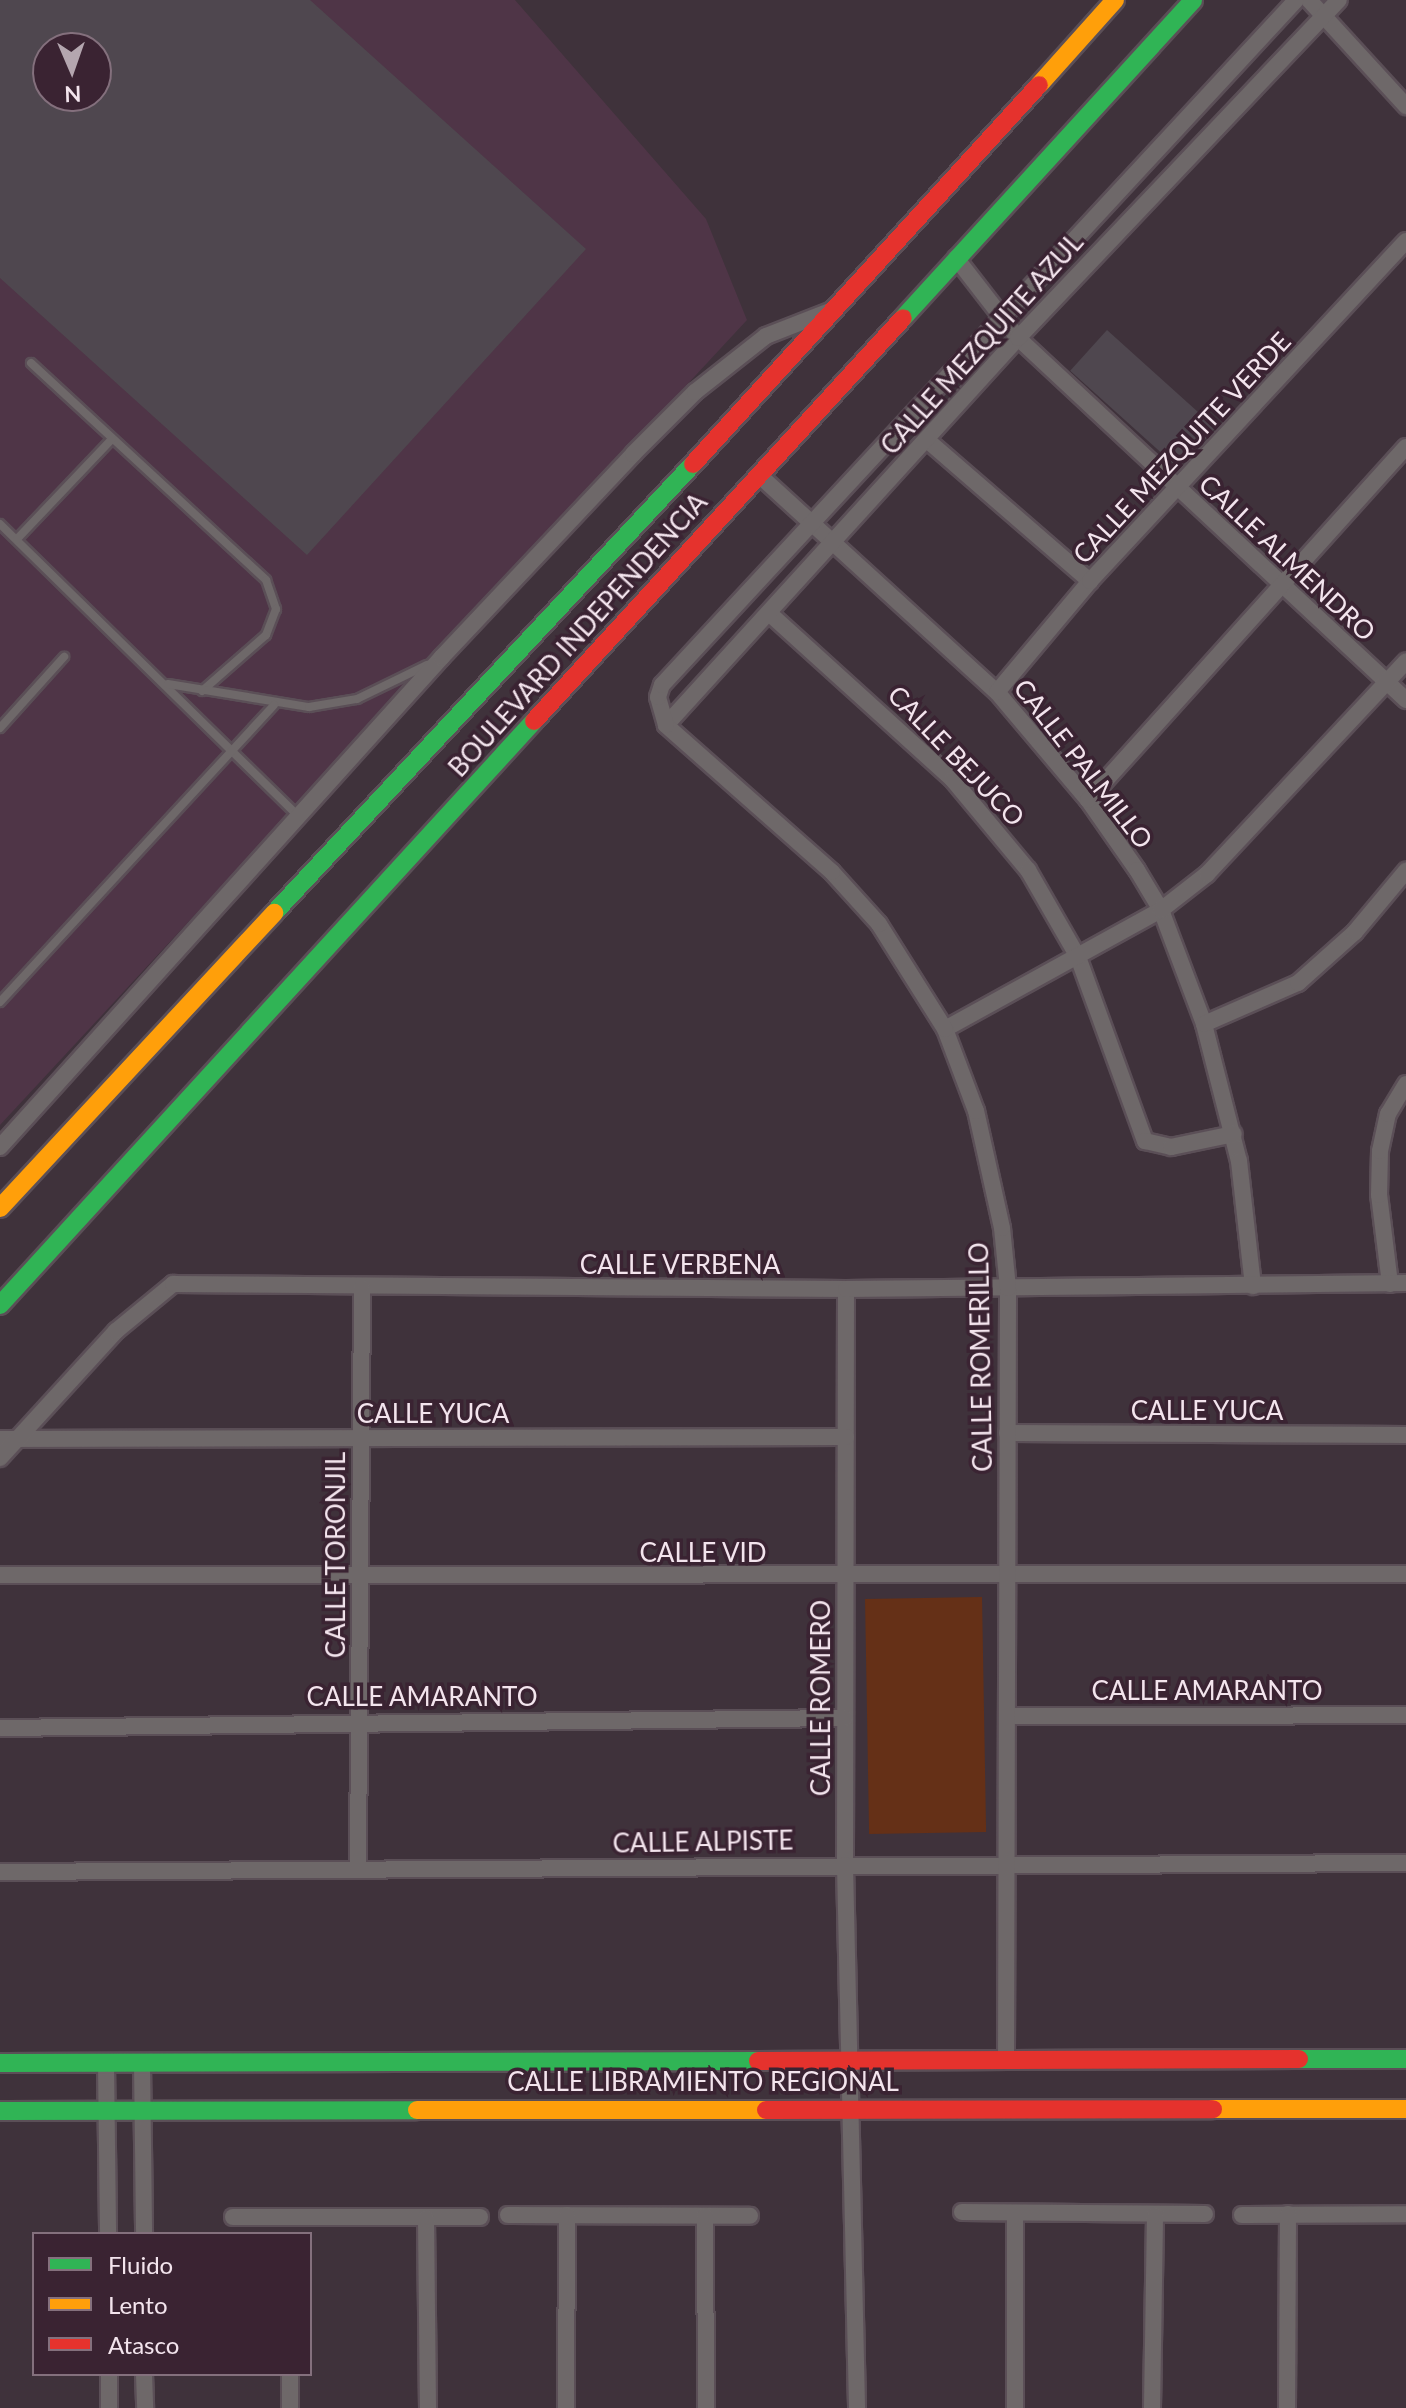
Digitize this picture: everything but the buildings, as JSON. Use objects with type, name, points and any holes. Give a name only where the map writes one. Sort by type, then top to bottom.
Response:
[{"type":"main road","name":"BOULEVARD INDEPENDENCIA","points":[[0,1208],[835,309],[1115,0]]},
{"type":"main road","name":"BOULEVARD INDEPENDENCIA","points":[[0,1305],[1193,0]]},
{"type":"main road","name":"CALLE LIBRAMIENTO REGIONAL","points":[[0,2063],[1406,2059]]},
{"type":"main road","name":"CALLE LIBRAMIENTO REGIONAL","points":[[0,2111],[1406,2109]]},
{"type":"street","points":[[666,725],[658,705],[662,685],[1000,315],[1296,0]]},
{"type":"street","points":[[1309,0],[1406,106]]},
{"type":"street","name":"CALLE MEZQUITE AZUL","points":[[666,725],[833,545],[1018,338],[1339,0]]},
{"type":"street","name":"CALLE MEZQUITE VERDE","points":[[997,692],[1090,581],[1406,241]]},
{"type":"street","name":"CALLE ALMENDRO","points":[[956,258],[1018,338],[1406,700]]},
{"type":"street","points":[[0,1147],[442,657],[695,392],[766,336],[835,309]]},
{"type":"street","points":[[927,440],[1090,581]]},
{"type":"street","points":[[1088,800],[1280,583],[1406,447]]},
{"type":"street","name":"CALLE PALMILLO","points":[[759,475],[997,692],[1088,800],[1161,910],[1204,1024],[1234,1134],[1253,1286]]},
{"type":"street","name":"CALLE BEJUCO","points":[[769,613],[953,780],[1028,870],[1078,957],[1145,1141],[1171,1147],[1234,1134]]},
{"type":"street","points":[[945,1029],[1161,910],[1228,854],[1406,661]]},
{"type":"street","name":"CALLE ROMERILLO","points":[[666,725],[832,872],[904,958],[945,1029],[976,1111],[1002,1228],[1008,1288],[1006,2060]]},
{"type":"street","points":[[1204,1024],[1298,983],[1355,932],[1406,871]]},
{"type":"street","points":[[1398,1284],[1379,1195],[1380,1151],[1388,1114],[1406,1084]]},
{"type":"street","name":"CALLE VERBENA","points":[[20,1439],[116,1331],[173,1284],[362,1288],[846,1289],[1398,1284]]},
{"type":"street","name":"CALLE TORONJIL","points":[[358,1869],[362,1288]]},
{"type":"street","name":"CALLE ROMERO","points":[[846,1289],[845,1865],[854,2108],[857,2408]]},
{"type":"street","name":"CALLE YUCA","points":[[1007,1433],[1406,1435]]},
{"type":"street","name":"CALLE YUCA","points":[[0,1439],[846,1437]]},
{"type":"street","points":[[0,1458],[20,1439]]},
{"type":"street","name":"CALLE VID","points":[[0,1575],[360,1578],[1406,1574]]},
{"type":"street","name":"CALLE AMARANTO","points":[[1009,1716],[1406,1715]]},
{"type":"street","name":"CALLE AMARANTO","points":[[0,1728],[359,1720],[845,1718]]},
{"type":"street","name":"CALLE ALPISTE","points":[[0,1872],[1406,1863]]},
{"type":"street","points":[[142,2063],[144,2232]]},
{"type":"street","points":[[106,2064],[108,2232]]},
{"type":"street","points":[[962,2212],[1205,2214]]},
{"type":"street","points":[[1015,2214],[1015,2408]]},
{"type":"street","points":[[1287,2408],[1288,2214]]},
{"type":"street","points":[[1242,2215],[1406,2214]]},
{"type":"street","points":[[508,2215],[750,2216]]},
{"type":"street","points":[[566,2408],[567,2215]]},
{"type":"street","points":[[1152,2408],[1155,2215]]},
{"type":"street","points":[[705,2216],[706,2408]]},
{"type":"street","points":[[233,2217],[291,2226],[480,2217]]},
{"type":"street","points":[[426,2218],[428,2408]]},
{"type":"street","points":[[109,2376],[109,2408]]},
{"type":"street","points":[[144,2376],[145,2408]]},
{"type":"street","points":[[290,2376],[290,2408]]},
{"type":"lane","points":[[31,363],[266,580],[273,595],[274,621],[266,635],[202,691]]},
{"type":"lane","points":[[17,539],[112,439]]},
{"type":"lane","points":[[0,524],[167,684],[299,818]]},
{"type":"lane","points":[[0,728],[64,657]]},
{"type":"lane","points":[[167,684],[274,705],[309,707],[357,699],[442,657]]},
{"type":"lane","points":[[0,1002],[274,705]]},
{"type":"shaded area","points":[[0,0],[515,0],[706,219],[747,320],[0,1125]]},
{"type":"shaded area","points":[[982,1597],[986,1832],[869,1834],[865,1599]]},
{"type":"traffic: fast","points":[[903,318],[1193,0]]},
{"type":"traffic: fast","points":[[274,913],[693,464]]},
{"type":"traffic: fast","points":[[0,1305],[534,721]]},
{"type":"traffic: fast","points":[[1299,2059],[1406,2059]]},
{"type":"traffic: fast","points":[[0,2063],[758,2061]]},
{"type":"traffic: fast","points":[[0,2111],[417,2110]]},
{"type":"traffic: slow","points":[[1039,85],[1115,0]]},
{"type":"traffic: slow","points":[[0,1208],[274,913]]},
{"type":"traffic: slow","points":[[1213,2109],[1406,2109]]},
{"type":"traffic: slow","points":[[417,2110],[766,2110]]},
{"type":"traffic: jam","points":[[693,464],[1039,85]]},
{"type":"traffic: jam","points":[[534,721],[903,318]]},
{"type":"traffic: jam","points":[[758,2061],[1299,2059]]},
{"type":"traffic: jam","points":[[766,2110],[1213,2109]]}]
